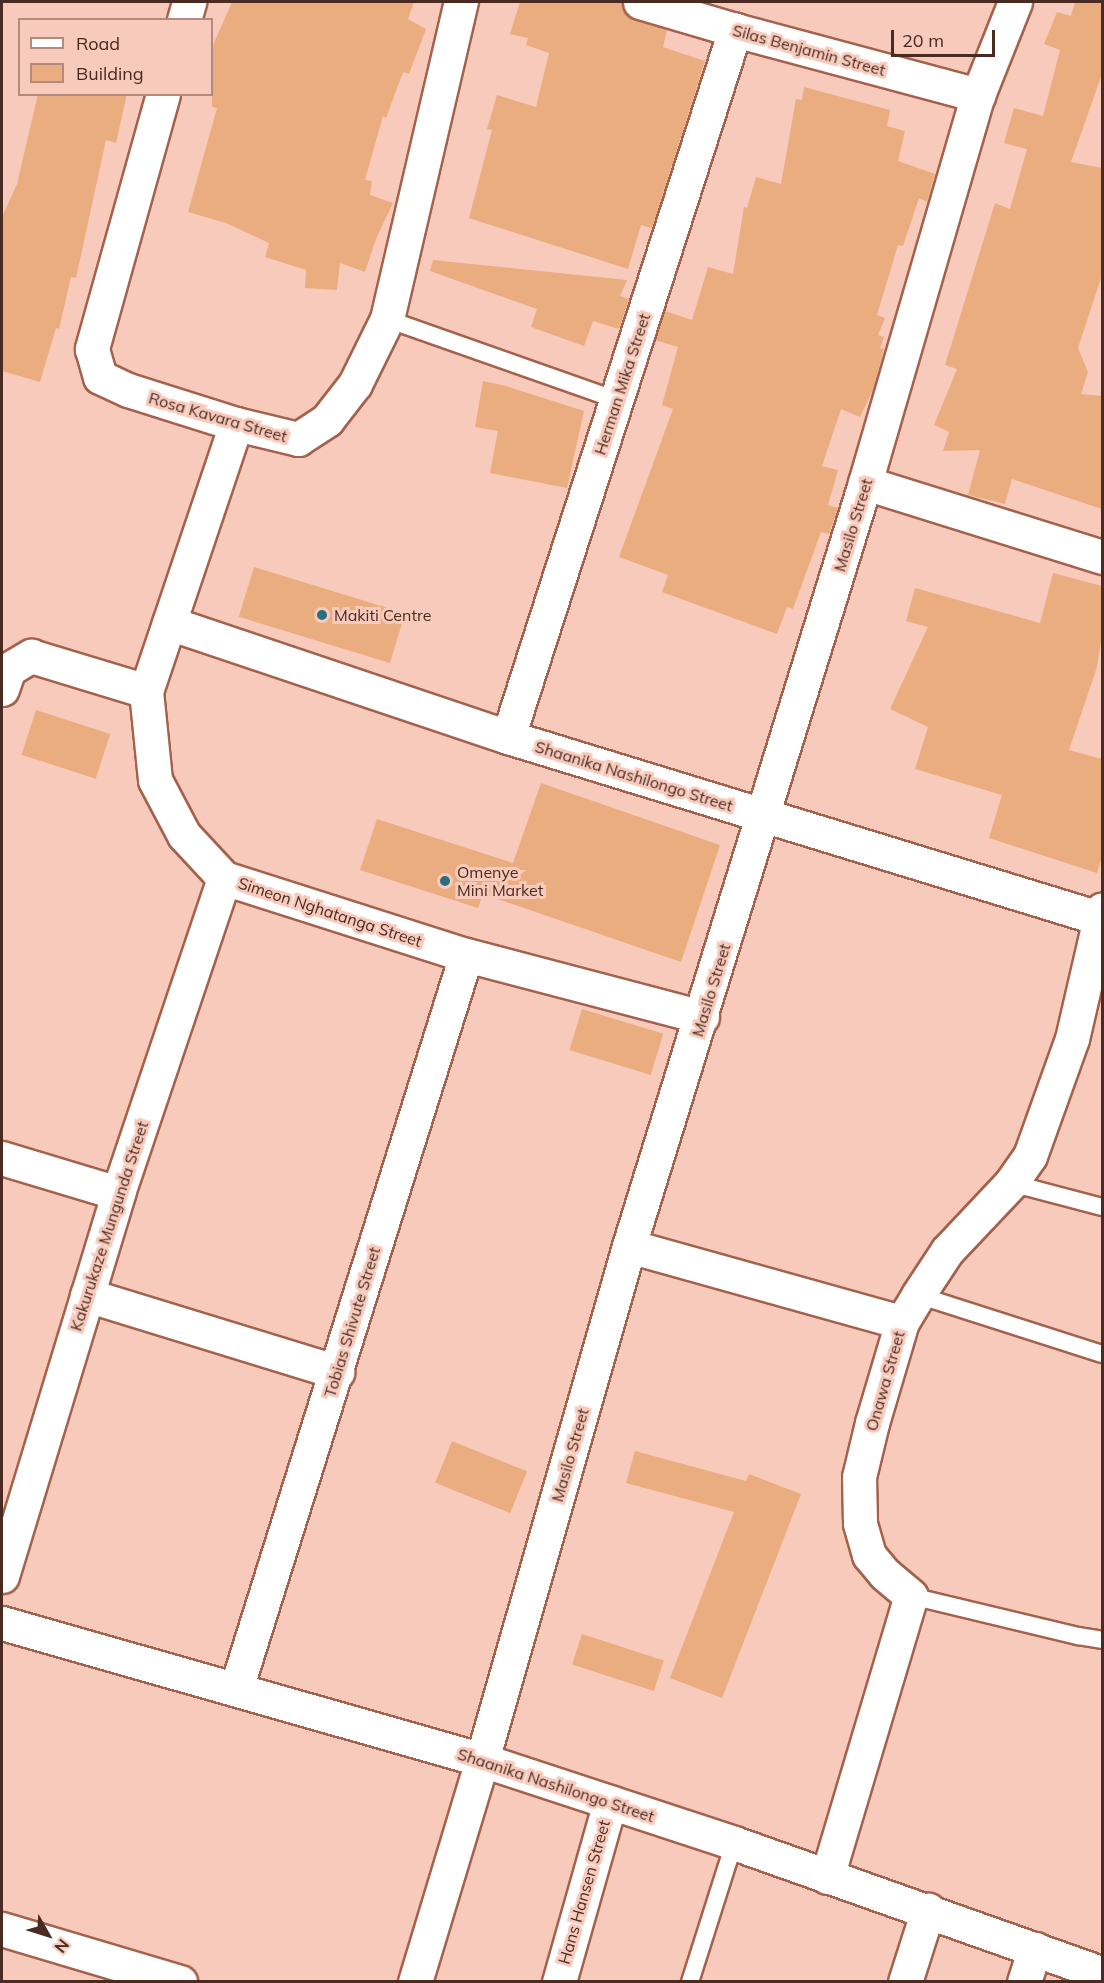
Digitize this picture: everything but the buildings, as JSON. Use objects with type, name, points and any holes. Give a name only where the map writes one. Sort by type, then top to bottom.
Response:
[{"type":"street","points":[[185,18],[189,2]]},
{"type":"street","name":"Rosa Kavara Street","points":[[162,96],[92,349],[100,376],[128,390],[236,424],[298,439],[327,420],[355,384],[387,319],[461,2]]},
{"type":"street","name":"Silas Benjamin Street","points":[[640,2],[978,95]]},
{"type":"street","name":"Masilo Street","points":[[415,1982],[482,1760],[629,1246],[866,483],[978,95],[1015,2]]},
{"type":"street","name":"Herman Mika Street","points":[[508,737],[735,30]]},
{"type":"street","name":"Simeon Nghatanga Street","points":[[236,424],[146,691],[155,780],[183,835],[224,878],[466,955],[702,1017]]},
{"type":"street","points":[[866,483],[1102,556]]},
{"type":"street","name":"Shaanika Nashilongo Street","points":[[169,623],[508,737],[764,817],[1101,916]]},
{"type":"street","points":[[2,688],[9,669],[31,656],[146,691]]},
{"type":"street","name":"Kakurukaze Mungunda Street","points":[[2,1576],[118,1193],[224,878]]},
{"type":"street","name":"Onawa Street","points":[[911,1596],[885,1573],[869,1554],[860,1523],[859,1477],[872,1422],[910,1309],[947,1251],[1011,1183],[1030,1156],[1072,1039],[1101,916]]},
{"type":"street","name":"Tobias Shivute Street","points":[[236,1689],[466,955]]},
{"type":"street","points":[[2,1158],[118,1193]]},
{"type":"street","points":[[629,1246],[910,1309]]},
{"type":"street","points":[[87,1295],[337,1372]]},
{"type":"street","points":[[827,1877],[911,1596]]},
{"type":"street","name":"Shaanika Nashilongo Street","points":[[2,1623],[482,1760],[734,1843],[1102,1972]]},
{"type":"street","name":"Hans Hansen Street","points":[[559,1982],[610,1802]]},
{"type":"street","points":[[905,1982],[928,1910]]},
{"type":"street","points":[[2,1929],[180,1982]]},
{"type":"street","points":[[1024,1982],[1035,1948]]},
{"type":"lane","points":[[387,319],[618,400]]},
{"type":"lane","points":[[1011,1183],[1102,1208]]},
{"type":"lane","points":[[910,1309],[1102,1354]]},
{"type":"lane","points":[[911,1596],[1102,1640]]},
{"type":"lane","points":[[690,1982],[734,1843]]},
{"type":"place","name":"Makiti Centre","points":[[322,615]]},
{"type":"place","name":"Omenye Mini Market","points":[[445,881]]}]
